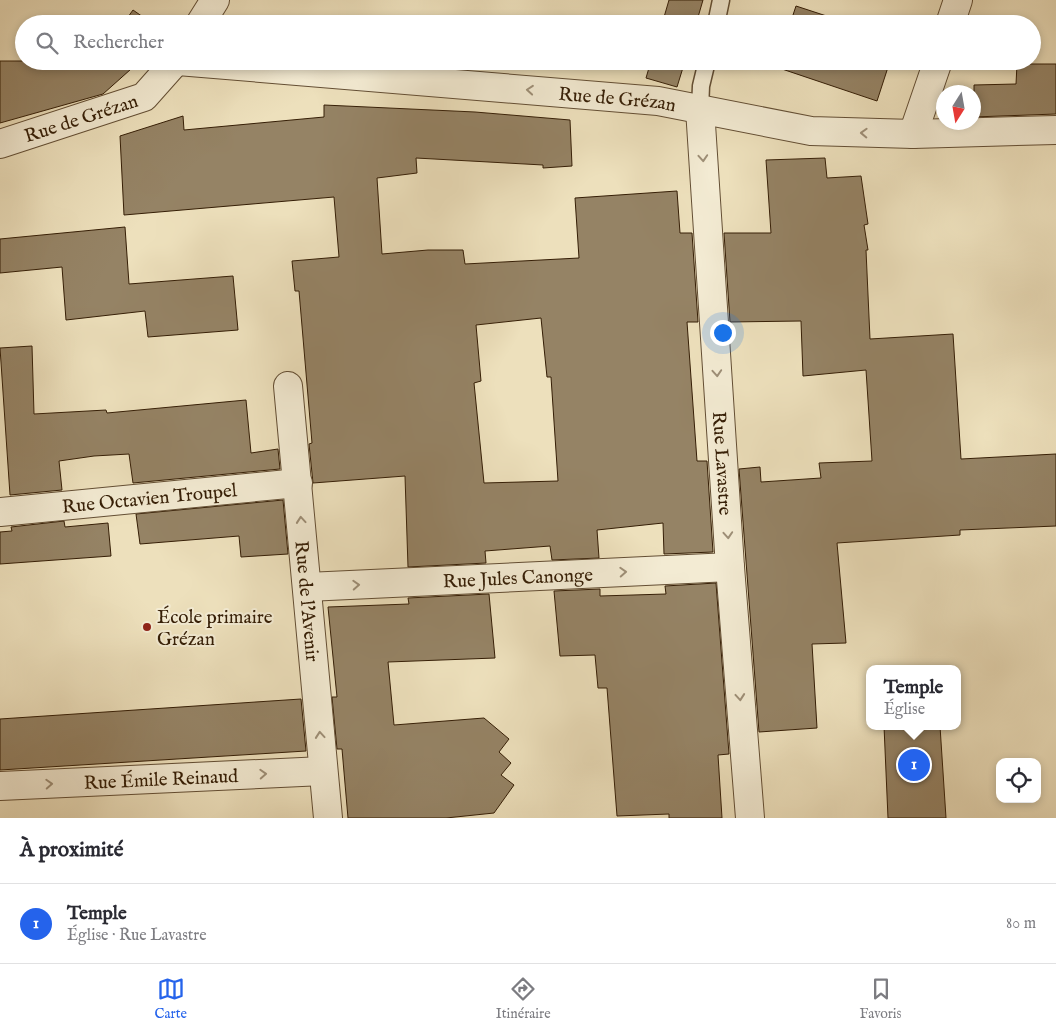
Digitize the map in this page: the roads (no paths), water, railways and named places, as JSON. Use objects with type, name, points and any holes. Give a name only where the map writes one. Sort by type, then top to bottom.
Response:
[{"type":"street","points":[[206,15],[215,0]]},
{"type":"street","points":[[953,15],[958,0]]},
{"type":"street","name":"Rue de Grézan","points":[[0,144],[144,97],[169,70]]},
{"type":"street","name":"Rue de Grézan","points":[[285,70],[658,101],[811,131],[913,134],[1056,130]]},
{"type":"street","points":[[913,134],[935,70]]},
{"type":"street","name":"Rue Lavastre","points":[[700,109],[730,567],[750,818]]},
{"type":"street","name":"Rue de l'Avenir","points":[[288,386],[328,818]]},
{"type":"street","name":"Rue Octavien Troupel","points":[[0,512],[298,484]]},
{"type":"street","name":"Rue Jules Canonge","points":[[307,587],[730,567]]},
{"type":"street","name":"Rue Émile Reinaud","points":[[0,786],[323,771]]},
{"type":"lane","points":[[718,15],[722,0]]},
{"type":"lane","points":[[700,109],[701,86],[705,70]]},
{"type":"place","name":"École primaire Grézan","points":[[147,627]]},
{"type":"place","name":"Temple","points":[[914,765]]}]
